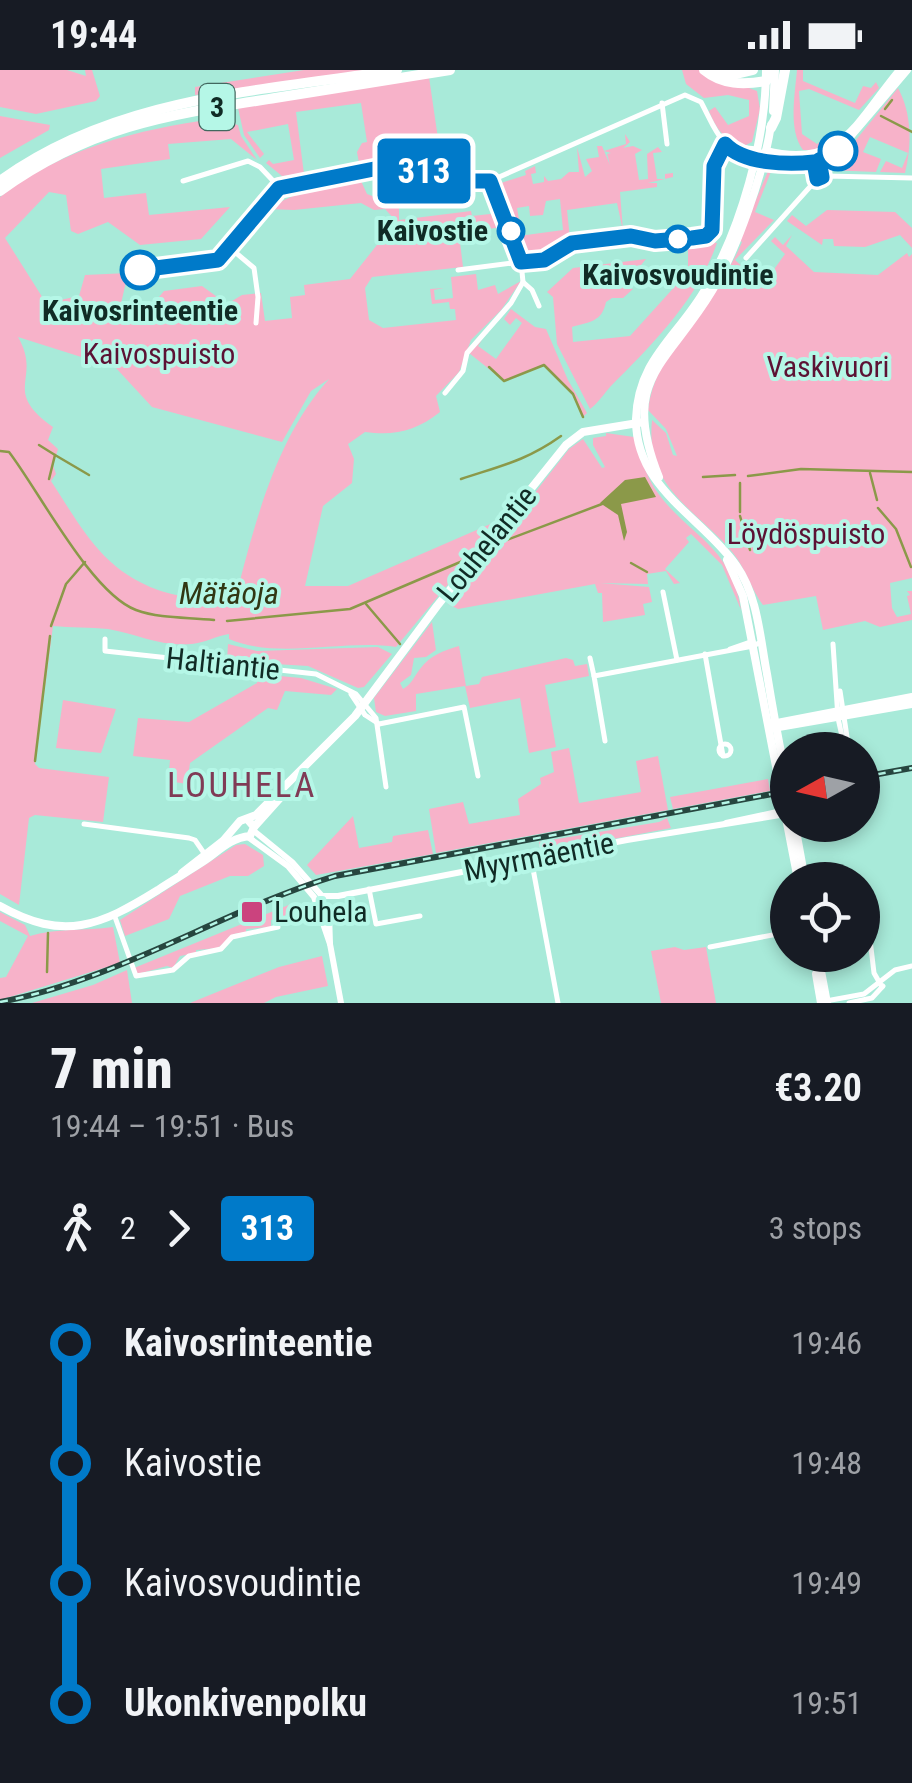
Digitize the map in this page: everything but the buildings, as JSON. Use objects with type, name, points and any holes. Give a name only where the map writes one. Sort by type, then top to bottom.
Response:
[{"type":"highway","name":"3","points":[[0,181],[69,139],[132,116],[191,102],[397,70]]},
{"type":"highway","name":"3","points":[[0,191],[43,161],[136,123],[450,70]]},
{"type":"highway","points":[[704,70],[726,82],[770,73]]},
{"type":"highway","points":[[714,70],[737,75],[752,70]]},
{"type":"highway","points":[[771,128],[785,70]]},
{"type":"main road","points":[[760,154],[816,159],[845,137],[904,70]]},
{"type":"main road","points":[[770,73],[771,128],[717,267],[696,304],[647,368],[641,384],[641,427],[650,470],[716,544],[738,579],[774,732]]},
{"type":"main road","points":[[760,154],[770,73]]},
{"type":"main road","name":"Louhelantie","points":[[0,906],[38,923],[84,926],[115,916],[249,830],[349,720],[566,445],[584,432],[641,427]]},
{"type":"main road","points":[[773,726],[912,701]]},
{"type":"main road","points":[[773,726],[774,732]]},
{"type":"main road","name":"Louhelantie","points":[[206,856],[237,826],[249,830]]},
{"type":"main road","points":[[819,972],[825,1002]]},
{"type":"street","points":[[128,271],[214,262],[279,188],[389,166],[490,181],[681,95],[697,98],[726,145],[760,154]]},
{"type":"street","points":[[662,102],[667,144]]},
{"type":"street","points":[[458,270],[544,260],[572,243],[631,236],[655,241],[708,235],[713,228],[714,166],[726,145]]},
{"type":"street","points":[[816,159],[819,178]]},
{"type":"street","points":[[183,181],[248,162],[262,169],[279,188]]},
{"type":"street","points":[[746,258],[819,178],[912,178]]},
{"type":"street","points":[[444,393],[464,370],[467,354],[523,282],[521,262],[490,181]]},
{"type":"street","points":[[229,247],[254,268],[256,324]]},
{"type":"street","points":[[523,282],[532,290],[539,306]]},
{"type":"street","points":[[662,592],[677,660]]},
{"type":"street","name":"Haltiantie","points":[[105,639],[105,651],[316,674],[349,691],[378,724]]},
{"type":"street","points":[[594,676],[755,643]]},
{"type":"street","points":[[832,644],[844,732]]},
{"type":"street","points":[[705,654],[723,756]]},
{"type":"street","points":[[590,658],[605,740]]},
{"type":"street","points":[[386,787],[378,724],[464,707],[478,776]]},
{"type":"street","name":"Myyrmäentie","points":[[322,898],[770,815]]},
{"type":"street","points":[[84,824],[189,838],[206,856]]},
{"type":"street","points":[[249,830],[292,862],[322,898],[330,910],[330,944]]},
{"type":"street","points":[[532,858],[555,1002]]},
{"type":"street","points":[[369,889],[376,924],[420,916]]},
{"type":"street","name":"Myyrmäentie","points":[[330,910],[354,893]]},
{"type":"street","points":[[322,898],[319,912],[330,944],[341,1003]]},
{"type":"street","points":[[319,912],[330,910]]},
{"type":"street","points":[[115,916],[136,976],[173,970],[189,956],[221,948],[232,937],[278,926]]},
{"type":"street","points":[[710,947],[770,935]]},
{"type":"street","points":[[849,1003],[872,998],[889,974],[908,967]]},
{"type":"street","points":[[874,972],[880,986]]},
{"type":"street","points":[[825,1002],[864,994],[880,986]]},
{"type":"green space","points":[[0,70],[67,70],[86,76],[85,70],[92,70],[100,96],[96,101],[36,114],[0,107]]},
{"type":"green space","points":[[304,70],[370,70],[195,95],[195,87]]},
{"type":"green space","points":[[682,70],[700,70],[757,91],[760,109],[752,142],[744,146],[726,137],[709,111],[715,107],[728,125],[749,116],[749,100],[728,95],[704,98],[686,84]]},
{"type":"green space","points":[[797,70],[803,70],[803,81],[855,103],[863,86],[871,88],[876,82],[879,88],[859,110],[809,89],[799,91],[802,134],[817,144],[826,138],[832,141],[814,150],[803,150],[794,122]]},
{"type":"green space","points":[[429,77],[442,166],[404,158],[359,163],[357,152],[367,142],[361,103],[296,112],[304,174],[282,176],[266,163],[294,160],[288,124],[247,132],[264,154],[260,158],[244,135],[238,108]]},
{"type":"green space","points":[[898,88],[909,130],[909,152],[905,173],[880,172],[886,161],[902,168],[908,153],[870,137],[863,152],[881,159],[876,172],[828,170],[827,164],[843,156]]},
{"type":"green space","points":[[0,116],[50,125],[49,130],[0,158]]},
{"type":"green space","name":"Kaivospuisto","points":[[214,119],[238,125],[257,160],[231,139],[168,144],[170,159],[101,169],[104,198],[146,193],[149,215],[230,207],[201,239],[140,245],[108,222],[78,234],[71,231],[66,195],[49,192],[5,238],[46,303],[79,296],[85,275],[128,273],[120,308],[126,317],[143,316],[164,291],[202,286],[227,304],[242,295],[261,293],[265,321],[292,318],[290,297],[305,295],[304,285],[350,279],[396,221],[385,209],[374,210],[361,203],[268,209],[277,200],[293,196],[293,191],[361,181],[367,194],[399,206],[399,220],[471,211],[472,216],[499,213],[501,227],[459,234],[463,267],[372,277],[365,288],[369,320],[383,328],[456,320],[455,309],[450,309],[449,302],[432,304],[430,289],[444,288],[434,290],[435,300],[453,298],[451,277],[476,274],[478,290],[495,285],[498,294],[521,281],[501,310],[471,340],[459,372],[436,396],[440,412],[414,428],[365,432],[348,444],[354,459],[352,483],[323,506],[305,586],[348,586],[498,524],[396,647],[268,648],[229,639],[229,634],[181,644],[108,629],[53,626],[35,764],[39,768],[109,777],[103,822],[35,815],[29,818],[19,905],[0,894],[0,197],[23,180],[74,154],[129,135]],"holes":[[[18,337],[116,368],[152,407],[282,442],[311,391],[329,379],[310,403],[280,458],[258,517],[233,608],[158,590],[122,571],[83,531],[51,481],[56,474],[53,465],[58,449],[48,440],[53,427],[37,414],[25,393],[27,364]]]},
{"type":"green space","points":[[625,134],[630,142],[623,148],[633,146],[642,150],[635,154],[639,180],[648,179],[647,154],[658,147],[662,152],[653,153],[657,179],[665,179],[648,183],[657,183],[657,187],[620,192],[623,231],[617,203],[567,210],[570,239],[544,254],[525,254],[519,236],[563,230],[560,199],[546,201],[543,215],[530,216],[529,206],[517,208],[520,225],[515,225],[499,190],[501,183],[526,175],[525,171],[535,166],[536,173],[531,174],[533,184],[544,182],[544,176],[548,181],[579,172],[577,147],[585,177],[592,171],[586,159],[599,157],[597,146],[604,151],[626,144]]},
{"type":"green space","points":[[771,164],[802,168],[772,169],[755,212],[774,220],[735,260],[758,281],[765,282],[785,254],[771,241],[775,237],[783,245],[792,235],[786,246],[814,272],[878,275],[907,253],[909,257],[912,254],[912,578],[890,583],[892,608],[897,617],[911,614],[907,591],[912,591],[912,620],[880,627],[865,621],[823,630],[816,596],[763,605],[733,553],[676,496],[656,464],[652,420],[666,433],[673,455],[677,456],[666,429],[648,410],[653,386],[675,344],[732,263]]},
{"type":"green space","points":[[827,210],[895,212],[912,228],[912,248],[900,235],[865,247],[834,246],[833,239],[823,239],[822,245],[787,221],[792,215],[806,226]]},
{"type":"green space","points":[[688,242],[717,243],[698,284],[657,338],[590,409],[557,344],[553,297],[547,292],[573,268],[646,259],[624,286],[633,289],[623,298],[606,302],[594,320],[572,327],[573,342],[630,336],[688,272]]},
{"type":"green space","points":[[511,309],[535,327],[546,329],[587,413],[583,417],[573,394],[544,365],[504,381],[469,353],[482,340],[478,346],[496,359],[522,323],[516,318],[510,325],[504,319]]},
{"type":"green space","points":[[606,433],[634,437],[655,489],[707,542],[728,570],[741,610],[722,565],[691,534],[686,538],[689,542],[665,569],[680,583],[674,584],[666,571],[647,574],[648,584],[600,583],[649,587],[652,602],[643,604],[645,615],[603,622],[602,593],[598,593],[595,584],[458,609],[448,604],[569,449],[583,439],[605,467],[593,438]]},
{"type":"green space","points":[[432,622],[436,650],[426,657],[414,658],[411,675],[400,683],[403,689],[428,660],[459,646],[466,686],[479,684],[482,677],[566,658],[573,660],[575,666],[587,664],[589,676],[545,685],[556,747],[529,753],[520,698],[470,708],[465,686],[416,694],[416,711],[385,716],[376,712],[374,698]]},
{"type":"green space","points":[[228,644],[257,651],[378,647],[392,654],[364,687],[358,688],[308,666],[227,661]]},
{"type":"green space","points":[[258,674],[301,678],[337,689],[331,695],[285,691],[277,710],[268,708],[190,763],[187,784],[168,781],[170,760],[133,756],[138,718],[189,722],[257,683]]},
{"type":"green space","points":[[63,700],[116,709],[101,753],[56,748]]},
{"type":"green space","points":[[569,748],[579,803],[641,792],[636,761],[658,756],[668,810],[436,853],[429,809],[463,802],[469,824],[520,815],[518,799],[541,784],[540,778],[554,772],[551,752]]},
{"type":"green space","points":[[768,779],[770,791],[673,809],[670,797]]},
{"type":"green space","points":[[353,816],[359,848],[392,842],[393,836],[428,830],[433,854],[316,875],[307,865]]},
{"type":"green space","points":[[667,818],[671,828],[550,851],[548,847],[539,847],[539,842]]},
{"type":"green space","points":[[245,844],[263,855],[264,866],[248,876],[230,876],[180,896],[169,919],[125,936],[120,920],[236,845]]},
{"type":"green space","points":[[296,902],[298,910],[271,920],[271,927],[246,929],[218,948],[180,956],[173,968],[138,974],[134,968]]},
{"type":"green space","points":[[0,912],[25,925],[30,936],[113,927],[120,963],[0,1000],[0,978],[6,977],[28,936],[0,921]]},
{"type":"green space","points":[[706,947],[716,1003],[661,1003],[651,951]]},
{"type":"green space","points":[[322,956],[328,986],[264,1003],[190,1003],[279,967]]},
{"type":"green space","points":[[127,970],[132,1003],[32,1003],[93,985]]},
{"type":"shaded area","points":[[645,477],[656,497],[621,504],[627,532],[624,541],[618,515],[600,503],[625,480]]},
{"type":"waterway","points":[[885,109],[892,100]]},
{"type":"waterway","points":[[881,116],[912,132]]},
{"type":"waterway","points":[[489,367],[504,381],[544,365],[573,394],[583,417]]},
{"type":"waterway","points":[[461,479],[524,457],[561,436]]},
{"type":"waterway","points":[[39,445],[55,455]]},
{"type":"waterway","name":"Mätäoja","points":[[0,451],[9,452],[84,563],[119,600],[155,615],[214,620]]},
{"type":"waterway","points":[[49,479],[55,455],[89,475]]},
{"type":"waterway","name":"Mätäoja","points":[[748,476],[801,469],[912,472]]},
{"type":"waterway","points":[[870,473],[877,500]]},
{"type":"waterway","name":"Mätäoja","points":[[703,477],[735,475]]},
{"type":"waterway","points":[[740,483],[740,512]]},
{"type":"waterway","name":"Mätäoja","points":[[496,544],[602,504]]},
{"type":"waterway","points":[[878,508],[896,529],[911,567]]},
{"type":"waterway","points":[[740,516],[750,550]]},
{"type":"waterway","name":"Mätäoja","points":[[227,621],[350,609],[465,560]]},
{"type":"waterway","points":[[51,626],[66,584],[85,562]]},
{"type":"waterway","points":[[631,563],[647,572]]},
{"type":"waterway","points":[[366,604],[400,644]]},
{"type":"waterway","points":[[35,761],[50,636]]},
{"type":"waterway","points":[[47,972],[48,933]]},
{"type":"railway","points":[[880,774],[912,768]]},
{"type":"railway","points":[[0,1002],[86,978],[251,907],[335,876],[770,794]]},
{"type":"bus line","name":"313","points":[[140,270],[218,260],[279,188],[389,166],[490,181],[521,262],[544,260],[566,245],[579,242],[631,236],[655,241],[702,237],[712,230],[714,166],[725,144],[732,151],[764,160],[814,162],[817,179],[822,177],[819,160],[838,151]]},
{"type":"place","name":"Kaivostie","points":[[511,231]]},
{"type":"place","name":"Kaivosvoudintie","points":[[678,239]]},
{"type":"place","name":"Kaivosrinteentie","points":[[140,270]]},
{"type":"place","name":"Louhela","points":[[252,912]]},
{"type":"district","name":"LOUHELA","points":[[242,785]]},
{"type":"park label","name":"Vaskivuori","points":[[828,367]]},
{"type":"park label","name":"Löydöspuisto","points":[[806,534]]}]
